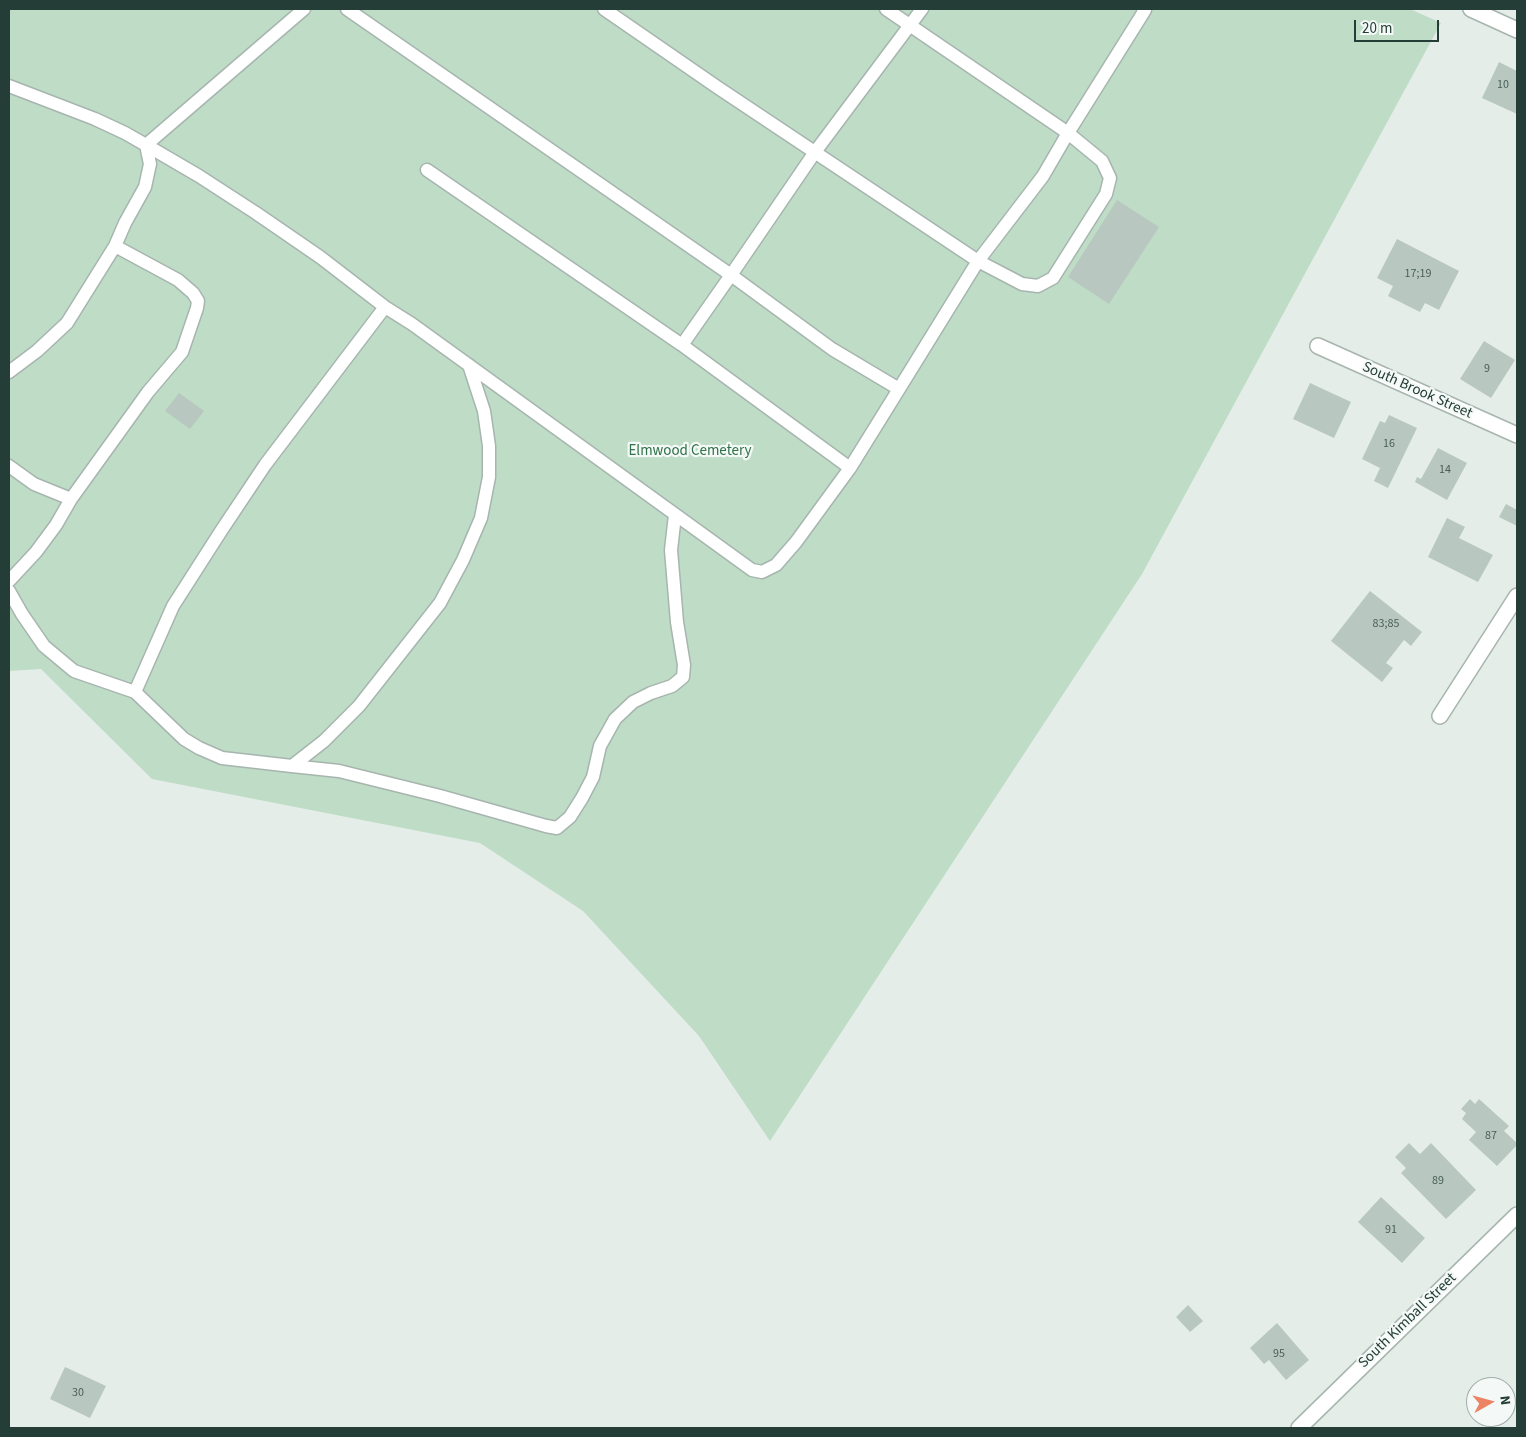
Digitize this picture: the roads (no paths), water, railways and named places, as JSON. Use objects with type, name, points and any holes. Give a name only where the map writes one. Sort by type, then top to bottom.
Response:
[{"type":"street","points":[[1471,9],[1517,30]]},
{"type":"street","name":"South Brook Street","points":[[1318,346],[1517,435]]},
{"type":"street","points":[[1440,716],[1517,596]]},
{"type":"street","name":"South Kimball Street","points":[[1299,1428],[1517,1215]]},
{"type":"lane","points":[[146,145],[304,9]]},
{"type":"lane","points":[[347,9],[731,275],[832,348],[899,389]]},
{"type":"lane","points":[[604,9],[725,93],[978,261],[1022,284],[1038,286],[1054,278],[1106,194],[1110,178],[1102,161],[1068,133],[886,9]]},
{"type":"lane","points":[[682,345],[815,152],[922,9]]},
{"type":"lane","points":[[9,86],[95,119],[125,133],[256,212],[320,256],[385,307],[469,365],[752,570],[762,572],[776,565],[796,542],[850,468],[978,261],[1043,176],[1145,10],[1143,9]]},
{"type":"lane","points":[[9,372],[37,351],[67,323],[116,246],[125,223],[145,187],[150,164],[146,145]]},
{"type":"lane","points":[[427,170],[682,345],[850,468]]},
{"type":"lane","points":[[9,581],[36,552],[56,525],[71,499],[148,392],[182,352],[197,308],[198,301],[178,280],[116,246]]},
{"type":"lane","points":[[135,692],[178,598],[265,465],[385,307]]},
{"type":"lane","points":[[292,766],[324,742],[359,706],[440,603],[463,560],[481,518],[489,477],[489,446],[484,411],[469,365]]},
{"type":"lane","points":[[9,466],[34,484],[71,499]]},
{"type":"lane","points":[[9,591],[44,646],[74,671],[135,692],[184,739],[222,758],[339,771],[557,828],[570,817],[582,798],[593,777],[600,746],[615,719],[632,702],[672,686],[683,677],[684,665],[677,622],[671,550],[675,515]]},
{"type":"park label","name":"Elmwood Cemetery","points":[[690,452]]}]
